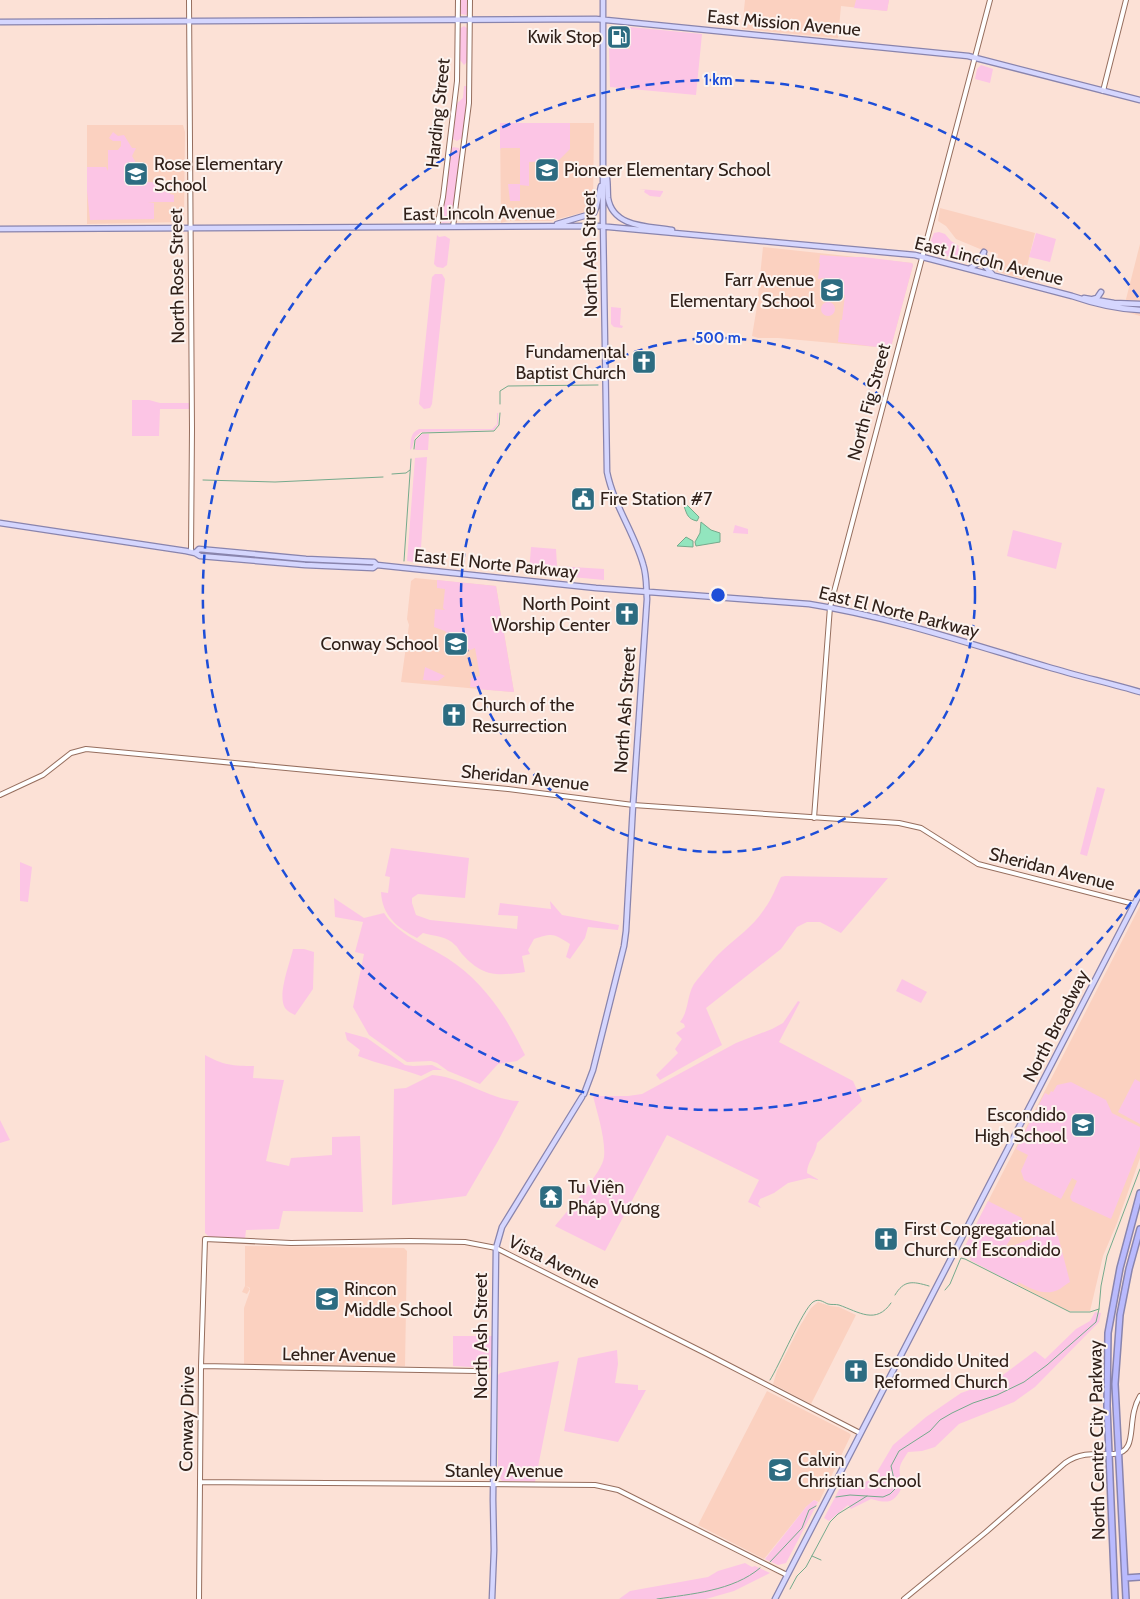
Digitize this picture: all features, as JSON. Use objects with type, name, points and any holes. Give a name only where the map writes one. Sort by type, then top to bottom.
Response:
[{"type":"highway","name":"North Centre City Parkway","points":[[1115,1599],[1106,1380],[1108,1333],[1120,1268],[1140,1193]]},
{"type":"highway","name":"North Centre City Parkway","points":[[1126,1599],[1115,1384],[1118,1336],[1129,1270],[1140,1229]]},
{"type":"highway","points":[[1125,1578],[1140,1577]]},
{"type":"main road","name":"North Ash Street","points":[[492,1599],[496,1248],[502,1227],[583,1095],[593,1070],[624,946],[627,925],[646,592],[645,572],[641,556],[613,497],[607,472],[603,0]]},
{"type":"main road","name":"East Mission Avenue","points":[[0,22],[603,20],[881,46],[975,57],[1140,100]]},
{"type":"main road","points":[[603,167],[608,174],[609,202],[613,211],[624,220],[631,224],[701,235]]},
{"type":"main road","points":[[544,227],[586,217],[594,213],[603,174]]},
{"type":"main road","name":"East Lincoln Avenue","points":[[0,229],[604,227],[922,256],[1072,296]]},
{"type":"main road","points":[[969,269],[978,263],[984,254],[985,266],[994,276]]},
{"type":"main road","points":[[1091,300],[1097,298],[1101,292]]},
{"type":"main road","points":[[1072,296],[1124,304],[1140,304]]},
{"type":"main road","points":[[1072,296],[1113,308],[1140,310]]},
{"type":"main road","name":"East El Norte Parkway","points":[[0,523],[193,552],[200,556],[303,565],[374,568],[377,565],[596,588],[809,604],[929,632],[1050,668],[1140,692]]},
{"type":"main road","name":"North Broadway","points":[[776,1599],[1140,893]]},
{"type":"street","name":"North Rose Street","points":[[189,0],[193,552]]},
{"type":"street","name":"Harding Street","points":[[437,227],[443,197],[457,81],[458,0]]},
{"type":"street","name":"Harding Street","points":[[453,227],[469,103],[470,0]]},
{"type":"street","name":"North Fig Street","points":[[814,818],[830,608],[990,0]]},
{"type":"street","points":[[1103,91],[1126,0]]},
{"type":"street","name":"Sheridan Avenue","points":[[0,795],[43,775],[71,753],[86,749],[508,789],[633,805],[910,825],[929,833],[978,864],[1134,904]]},
{"type":"street","name":"Vista Avenue","points":[[205,1240],[291,1243],[465,1242],[496,1248],[860,1433]]},
{"type":"street","name":"Conway Drive","points":[[199,1599],[201,1366],[205,1240]]},
{"type":"street","name":"Lehner Avenue","points":[[201,1366],[476,1371]]},
{"type":"street","points":[[1136,1435],[1134,1411],[1140,1396]]},
{"type":"street","points":[[904,1599],[963,1549],[974,1544],[1065,1463],[1084,1454],[1108,1454],[1132,1450]]},
{"type":"street","name":"Stanley Avenue","points":[[200,1482],[595,1485],[618,1490],[787,1575]]},
{"type":"shaded area","points":[[459,0],[469,0],[467,15],[460,14]]},
{"type":"shaded area","points":[[745,0],[889,0],[887,11],[841,6],[838,38],[742,29]]},
{"type":"shaded area","points":[[856,0],[889,0],[887,11],[854,8]]},
{"type":"shaded area","name":"Kwik Stop","points":[[611,25],[630,27],[630,49],[608,47],[608,27]]},
{"type":"shaded area","points":[[464,26],[468,29],[468,61],[464,65],[460,60],[459,29]]},
{"type":"shaded area","points":[[630,27],[702,34],[696,95],[610,87],[609,47],[630,49]]},
{"type":"shaded area","points":[[981,65],[993,69],[990,83],[975,79],[977,69]]},
{"type":"shaded area","points":[[469,84],[462,138],[457,141],[452,136],[456,104],[463,98],[464,86]]},
{"type":"shaded area","name":"Pioneer Elementary School","points":[[500,123],[594,123],[593,210],[550,221],[508,221],[501,223]]},
{"type":"shaded area","points":[[500,123],[570,123],[570,149],[559,160],[529,162],[529,186],[520,185],[520,201],[510,201],[508,184],[520,184],[520,148],[501,148],[500,150]]},
{"type":"shaded area","name":"Rose Elementary School","points":[[87,125],[183,125],[185,132],[184,222],[87,224]]},
{"type":"shaded area","points":[[113,132],[118,136],[124,135],[132,148],[136,148],[132,156],[147,182],[170,183],[170,194],[174,195],[174,202],[148,202],[154,203],[154,219],[90,220],[87,167],[106,167],[108,171],[108,150],[118,150],[121,146],[121,141],[113,141],[109,138]]},
{"type":"shaded area","points":[[453,147],[459,148],[460,152],[452,220],[451,222],[443,223],[439,221],[450,151]]},
{"type":"shaded area","points":[[639,189],[663,192],[660,197],[650,196],[644,192],[645,190]]},
{"type":"shaded area","points":[[940,208],[1035,233],[1024,279],[994,271],[998,254],[956,239],[946,226],[938,221]]},
{"type":"shaded area","points":[[934,233],[945,234],[959,246],[958,248],[975,255],[973,263],[931,252],[932,237]]},
{"type":"shaded area","points":[[1036,233],[1056,239],[1050,262],[1029,257]]},
{"type":"shaded area","points":[[437,235],[450,239],[447,265],[443,268],[437,267],[434,264]]},
{"type":"shaded area","points":[[1140,244],[1140,316],[1123,311]]},
{"type":"shaded area","name":"Farr Avenue Elementary School","points":[[763,247],[912,263],[891,347],[758,338],[752,336]]},
{"type":"shaded area","points":[[820,255],[863,257],[912,263],[891,347],[884,348],[838,342],[845,295],[835,294],[838,281],[826,278],[823,280],[823,278],[818,279]]},
{"type":"shaded area","points":[[435,274],[442,274],[445,279],[432,404],[430,408],[424,409],[419,404],[432,277]]},
{"type":"shaded area","points":[[825,302],[831,302],[835,309],[831,316],[825,316],[821,312],[821,306]]},
{"type":"shaded area","points":[[611,307],[621,308],[620,325],[623,326],[622,328],[614,327],[611,324]]},
{"type":"shaded area","points":[[132,400],[149,400],[160,403],[190,403],[190,409],[160,409],[159,436],[132,436]]},
{"type":"shaded area","points":[[497,413],[498,424],[494,430],[421,432],[415,437],[410,450],[412,435],[419,429],[492,429],[497,424]]},
{"type":"shaded area","points":[[422,434],[429,434],[428,450],[415,450],[416,440]]},
{"type":"shaded area","points":[[427,457],[420,563],[407,561],[415,458]]},
{"type":"shaded area","points":[[687,505],[699,517],[697,521],[688,516],[684,506]]},
{"type":"shaded area","points":[[701,522],[711,530],[720,533],[720,542],[696,546],[695,542],[700,533]]},
{"type":"shaded area","points":[[735,525],[748,529],[748,534],[733,533]]},
{"type":"shaded area","points":[[1013,530],[1062,543],[1056,569],[1007,556]]},
{"type":"shaded area","points":[[686,537],[693,541],[693,547],[677,546]]},
{"type":"shaded area","points":[[531,547],[556,549],[557,566],[604,569],[604,580],[529,573]]},
{"type":"shaded area","name":"Conway School","points":[[415,578],[496,586],[514,692],[401,682],[409,625],[407,619],[411,581]]},
{"type":"shaded area","points":[[437,580],[496,586],[514,692],[470,687],[471,678],[480,676],[475,648],[470,650],[464,644],[455,642],[445,631],[434,627],[435,609],[445,610],[443,608],[445,589],[437,588]]},
{"type":"shaded area","points":[[425,667],[445,676],[438,681],[423,680]]},
{"type":"shaded area","points":[[1097,787],[1105,789],[1087,856],[1080,854]]},
{"type":"shaded area","points":[[391,848],[469,858],[465,898],[418,894],[412,898],[416,915],[430,920],[517,929],[518,916],[498,915],[500,903],[551,909],[550,901],[562,915],[619,925],[618,930],[588,927],[585,938],[570,959],[566,957],[570,944],[553,935],[540,937],[534,939],[528,950],[530,954],[522,956],[525,972],[498,974],[484,971],[470,962],[452,942],[423,933],[417,938],[392,920],[384,908],[381,892],[388,893],[390,877],[385,876]]},
{"type":"shaded area","points":[[20,862],[32,867],[28,902],[20,901]]},
{"type":"shaded area","points":[[781,877],[888,878],[841,933],[820,922],[807,922],[797,927],[781,949],[706,1008],[722,1045],[660,1080],[656,1075],[678,1053],[675,1049],[682,1039],[676,1033],[685,1027],[680,1022],[694,985],[719,954],[756,920],[770,901]]},
{"type":"shaded area","points":[[334,898],[364,918],[384,913],[404,933],[460,967],[483,989],[502,1013],[525,1055],[517,1061],[498,1064],[480,1084],[448,1071],[431,1061],[407,1062],[369,1035],[353,1007],[364,954],[355,952],[363,922],[335,917]]},
{"type":"shaded area","name":"Escondido High School","points":[[1140,906],[1140,1158],[1103,1256],[1090,1311],[1068,1311],[970,1260],[971,1258],[963,1250]]},
{"type":"shaded area","points":[[293,949],[304,949],[314,952],[313,989],[295,1015],[285,1008],[282,995]]},
{"type":"shaded area","points":[[902,979],[927,992],[921,1003],[896,991]]},
{"type":"shaded area","points":[[798,1001],[800,1002],[779,1042],[853,1081],[862,1101],[817,1143],[808,1165],[807,1173],[819,1180],[809,1178],[788,1183],[774,1193],[760,1199],[758,1204],[761,1208],[748,1202],[759,1180],[667,1135],[605,1251],[555,1226],[591,1182],[602,1164],[604,1143],[593,1096],[642,1094],[736,1043],[783,1023]]},
{"type":"shaded area","points":[[345,1032],[367,1038],[405,1065],[432,1065],[442,1070],[433,1070],[421,1076],[358,1056],[360,1050],[347,1040]]},
{"type":"shaded area","points":[[205,1055],[228,1064],[254,1066],[253,1078],[284,1080],[266,1161],[289,1166],[291,1158],[332,1155],[332,1137],[360,1136],[363,1212],[283,1211],[279,1229],[246,1230],[245,1239],[209,1237],[205,1233]]},
{"type":"shaded area","points":[[432,1075],[453,1079],[497,1097],[519,1101],[466,1196],[392,1205],[394,1089],[406,1088]]},
{"type":"shaded area","points":[[1135,1079],[1140,1082],[1140,1124],[1118,1112]]},
{"type":"shaded area","points":[[1071,1082],[1106,1100],[1112,1113],[1140,1127],[1140,1146],[1111,1219],[1072,1201],[1070,1197],[1077,1181],[1072,1178],[1061,1199],[1024,1180],[1021,1171],[1028,1155],[1016,1149],[1045,1093],[1049,1095],[1057,1085]]},
{"type":"shaded area","points":[[0,1120],[10,1140],[0,1143]]},
{"type":"shaded area","points":[[988,1201],[1022,1218],[1021,1223],[1006,1246],[1008,1248],[1049,1231],[1058,1236],[1070,1282],[1054,1291],[1039,1291],[1018,1282],[1017,1285],[970,1260],[971,1258],[963,1250]]},
{"type":"shaded area","name":"Rincon Middle School","points":[[245,1246],[404,1248],[407,1251],[405,1366],[244,1365],[244,1308],[250,1291],[250,1289],[247,1294],[242,1292],[245,1286]]},
{"type":"shaded area","name":"Calvin Christian School","points":[[818,1302],[839,1307],[856,1315],[811,1404],[773,1384],[777,1371],[800,1326],[811,1308]]},
{"type":"shaded area","points":[[1095,1312],[1101,1313],[1099,1322],[1035,1387],[1014,1402],[959,1424],[935,1447],[922,1451],[908,1452],[900,1467],[903,1485],[894,1499],[887,1502],[871,1499],[851,1509],[848,1505],[829,1521],[824,1518],[840,1488],[851,1486],[855,1488],[874,1477],[893,1445],[926,1417],[961,1393],[995,1381],[1035,1351],[1045,1359],[1076,1329],[1090,1321]]},
{"type":"shaded area","points":[[453,1336],[492,1336],[490,1368],[453,1366]]},
{"type":"shaded area","points":[[617,1350],[618,1364],[615,1383],[638,1385],[638,1390],[646,1390],[618,1442],[564,1431],[578,1358]]},
{"type":"shaded area","points":[[559,1361],[535,1482],[502,1481],[498,1476],[498,1375],[500,1373]]},
{"type":"shaded area","name":"Calvin Christian School","points":[[767,1391],[851,1435],[819,1502],[814,1500],[806,1507],[764,1559],[698,1525]]},
{"type":"shaded area","points":[[814,1500],[818,1502],[786,1563],[778,1565],[765,1559],[806,1507]]},
{"type":"shaded area","points":[[745,1563],[770,1573],[734,1591],[706,1599],[619,1599],[630,1591],[708,1577],[718,1571]]},
{"type":"waterway","points":[[500,404],[500,391],[508,386],[598,385]]},
{"type":"waterway","points":[[414,449],[415,440],[422,433],[494,431],[499,425],[500,413]]},
{"type":"waterway","points":[[404,561],[411,459]]},
{"type":"waterway","points":[[392,474],[406,473],[410,470]]},
{"type":"waterway","points":[[203,480],[275,482],[383,477]]},
{"type":"waterway","points":[[836,1497],[850,1495],[883,1497],[890,1494],[896,1488],[891,1466],[899,1451],[930,1431],[940,1420],[952,1413],[1024,1382],[1047,1365],[1096,1322],[1107,1256],[1140,1169]]},
{"type":"waterway","points":[[945,1290],[950,1284],[961,1258],[1070,1312],[1090,1312],[1099,1309]]},
{"type":"waterway","points":[[895,1295],[905,1284],[918,1283],[929,1286]]},
{"type":"waterway","points":[[770,1380],[803,1315],[813,1302],[819,1300],[867,1315],[879,1314],[891,1303]]},
{"type":"waterway","points":[[790,1589],[797,1576],[806,1567],[830,1522],[838,1514],[867,1496]]},
{"type":"waterway","points":[[770,1562],[802,1528],[809,1510],[816,1506]]},
{"type":"waterway","points":[[812,1556],[821,1560]]},
{"type":"waterway","points":[[657,1599],[725,1587],[749,1576],[760,1568]]},
{"type":"place","name":"Kwik Stop","points":[[619,37]]},
{"type":"place","name":"Pioneer Elementary School","points":[[547,170]]},
{"type":"place","name":"Rose Elementary School","points":[[136,174]]},
{"type":"place","name":"Farr Avenue Elementary School","points":[[832,290]]},
{"type":"place","name":"Fundamental Baptist Church","points":[[644,362]]},
{"type":"place","name":"Fire Station #7","points":[[583,499]]},
{"type":"place","name":"North Point Worship Center","points":[[627,614]]},
{"type":"place","name":"Conway School","points":[[456,644]]},
{"type":"place","name":"Church of the Resurrection","points":[[454,715]]},
{"type":"place","name":"Escondido High School","points":[[1083,1125]]},
{"type":"place","name":"Tu Viện Pháp Vương","points":[[551,1197]]},
{"type":"place","name":"First Congregational Church of Escondido","points":[[886,1239]]},
{"type":"place","name":"Rincon Middle School","points":[[327,1299]]},
{"type":"place","name":"Escondido United Reformed Church","points":[[856,1371]]},
{"type":"place","name":"Calvin Christian School","points":[[780,1470]]}]
